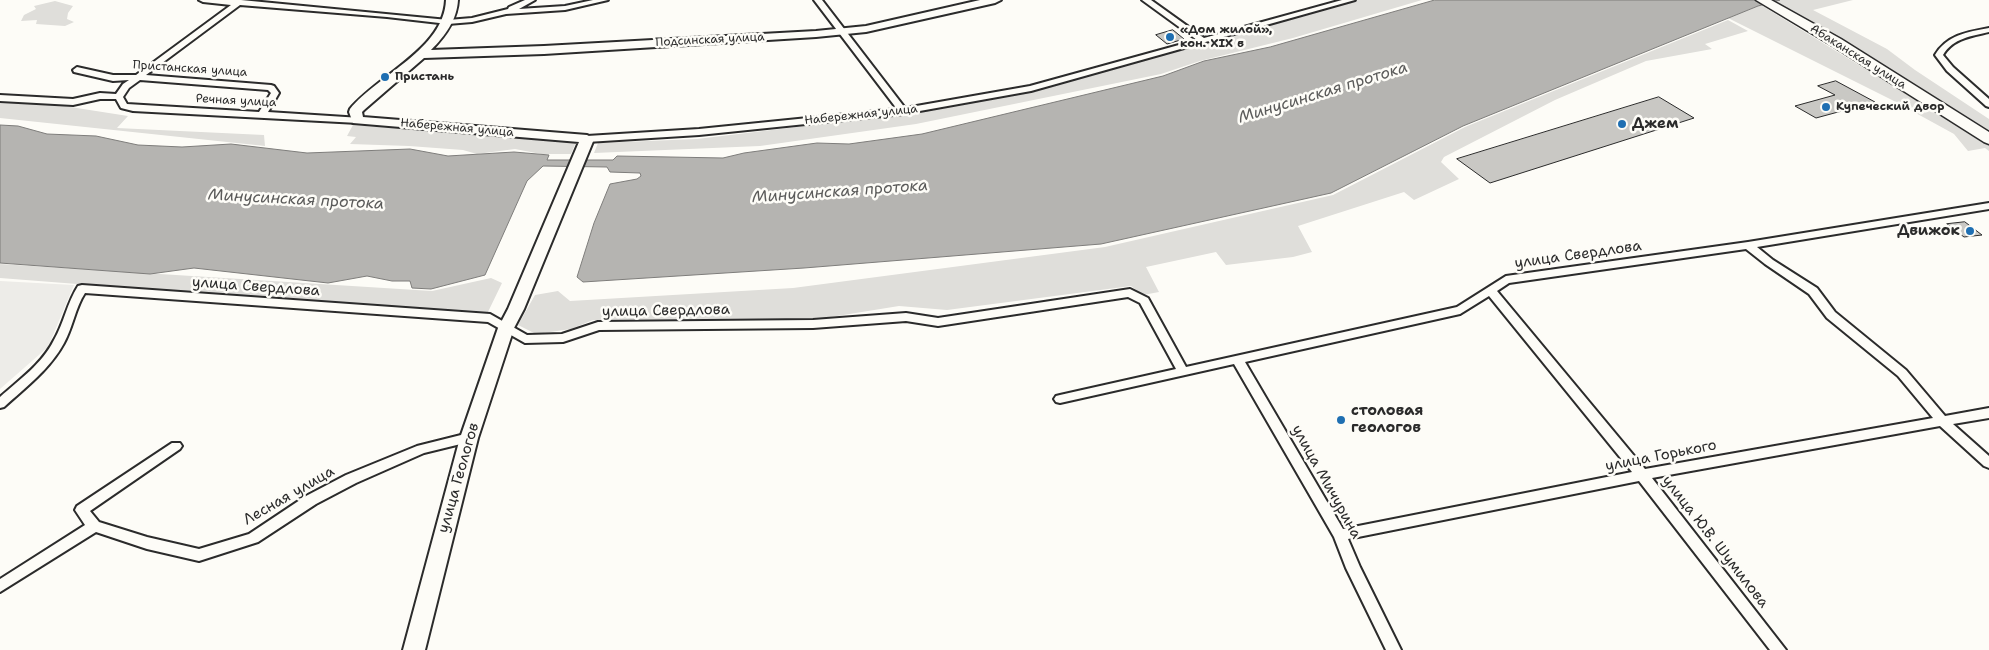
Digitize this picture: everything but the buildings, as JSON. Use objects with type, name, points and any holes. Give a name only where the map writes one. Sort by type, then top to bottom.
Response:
[{"type":"main road","name":"Абаканская улица","points":[[1762,0],[1836,42],[1989,139]]},
{"type":"street","points":[[203,0],[387,14],[448,22],[506,12],[565,8],[604,0]]},
{"type":"street","points":[[358,120],[355,112],[422,54],[448,22],[453,5],[452,0]]},
{"type":"street","points":[[506,12],[531,0]]},
{"type":"street","points":[[560,0],[565,8]]},
{"type":"street","points":[[818,0],[844,31],[903,112]]},
{"type":"street","name":"Подсинская улица","points":[[422,54],[553,49],[816,34],[866,29],[995,0]]},
{"type":"street","points":[[1146,0],[1202,40]]},
{"type":"street","name":"Набережная улица","points":[[358,120],[585,144],[903,112],[1031,88],[1351,0]]},
{"type":"street","points":[[0,98],[73,102],[100,96],[120,97],[126,86],[240,2]]},
{"type":"street","points":[[1989,30],[1958,37],[1942,48],[1939,55],[1989,104]]},
{"type":"street","name":"Пристанская улица","points":[[77,70],[113,78],[139,77],[271,88],[275,93],[262,114]]},
{"type":"street","name":"Речная улица","points":[[120,97],[124,106],[133,108],[358,120]]},
{"type":"street","name":"улица Геологов","points":[[414,650],[469,438],[506,328],[516,309],[585,144]]},
{"type":"street","name":"улица Свердлова","points":[[1060,399],[1460,310],[1506,280],[1748,245],[1989,206]]},
{"type":"street","points":[[1748,245],[1769,262],[1813,290],[1831,315],[1902,373],[1942,421],[1989,463]]},
{"type":"street","name":"улица Свердлова","points":[[0,404],[39,369],[59,342],[73,302],[82,289],[490,318],[525,339],[564,338],[598,326],[813,324],[906,316],[938,322],[1130,293],[1144,301],[1184,371]]},
{"type":"street","name":"улица Ю.В. Шумилова","points":[[1491,291],[1642,475],[1779,650]]},
{"type":"street","name":"улица Мичурина","points":[[1237,360],[1340,535],[1353,568],[1394,650]]},
{"type":"street","name":"улица Горького","points":[[1340,535],[1642,475],[1989,413]]},
{"type":"street","name":"Лесная улица","points":[[94,526],[147,543],[199,555],[253,538],[311,500],[351,479],[421,450],[469,438]]},
{"type":"street","points":[[0,586],[94,526],[82,510],[176,446]]},
{"type":"shaded area","points":[[1358,0],[1422,0],[1293,38],[1200,61],[1161,74],[916,124],[760,146],[594,153],[598,143],[697,139],[904,114],[1033,90]]},
{"type":"shaded area","points":[[1853,0],[1813,10],[1887,49],[1989,119],[1989,130],[1775,1]]},
{"type":"shaded area","points":[[55,1],[73,6],[68,13],[67,19],[74,22],[65,26],[36,24],[37,20],[21,21],[24,15],[36,9],[34,6]]},
{"type":"shaded area","points":[[1761,5],[1989,145],[1989,151],[1985,148],[1968,151],[1954,134],[1892,100],[1728,18]]},
{"type":"shaded area","points":[[1728,20],[1748,31],[1705,44],[1712,49],[1646,61],[1555,100],[1444,157],[1441,162],[1459,179],[1414,200],[1404,192],[1298,226],[1312,252],[1293,257],[1226,265],[1216,252],[1146,267],[1159,292],[1143,295],[1131,286],[947,310],[899,306],[806,321],[593,320],[571,329],[536,334],[518,325],[535,295],[558,291],[570,301],[793,288],[1105,247],[1333,195],[1465,127]]},
{"type":"shaded area","points":[[0,96],[128,116],[117,128],[264,135],[265,146],[0,118]]},
{"type":"shaded area","points":[[353,125],[576,142],[571,154],[541,154],[515,149],[477,154],[463,150],[350,144],[356,137],[347,136]]},
{"type":"shaded area","points":[[0,264],[432,291],[491,278],[502,283],[487,314],[428,308],[377,311],[283,300],[0,278]]},
{"type":"shaded area","points":[[0,281],[74,285],[48,347],[0,389]]},
{"type":"water","name":"Минусинская протока","points":[[1435,0],[1780,0],[1758,6],[1463,126],[1331,193],[1101,244],[804,268],[583,282],[577,277],[594,223],[610,184],[637,179],[641,176],[640,173],[610,172],[607,167],[543,166],[527,181],[485,275],[431,289],[412,288],[410,281],[392,281],[367,276],[328,283],[194,268],[150,274],[0,263],[0,125],[18,126],[47,134],[96,136],[138,145],[182,147],[231,144],[307,153],[410,149],[448,156],[514,152],[549,155],[547,160],[613,160],[617,156],[723,158],[744,153],[817,143],[849,144],[922,134],[1163,76],[1204,61],[1270,47]]},
{"type":"place","name":"«Дом жилой», кон. ХIХ в","points":[[1170,37]]},
{"type":"place","name":"Пристань","points":[[385,77]]},
{"type":"place","name":"Купеческий двор","points":[[1826,107]]},
{"type":"place","name":"Джем","points":[[1622,124]]},
{"type":"place","name":"Движок","points":[[1970,231]]},
{"type":"place","name":"столовая геологов","points":[[1341,420]]}]
